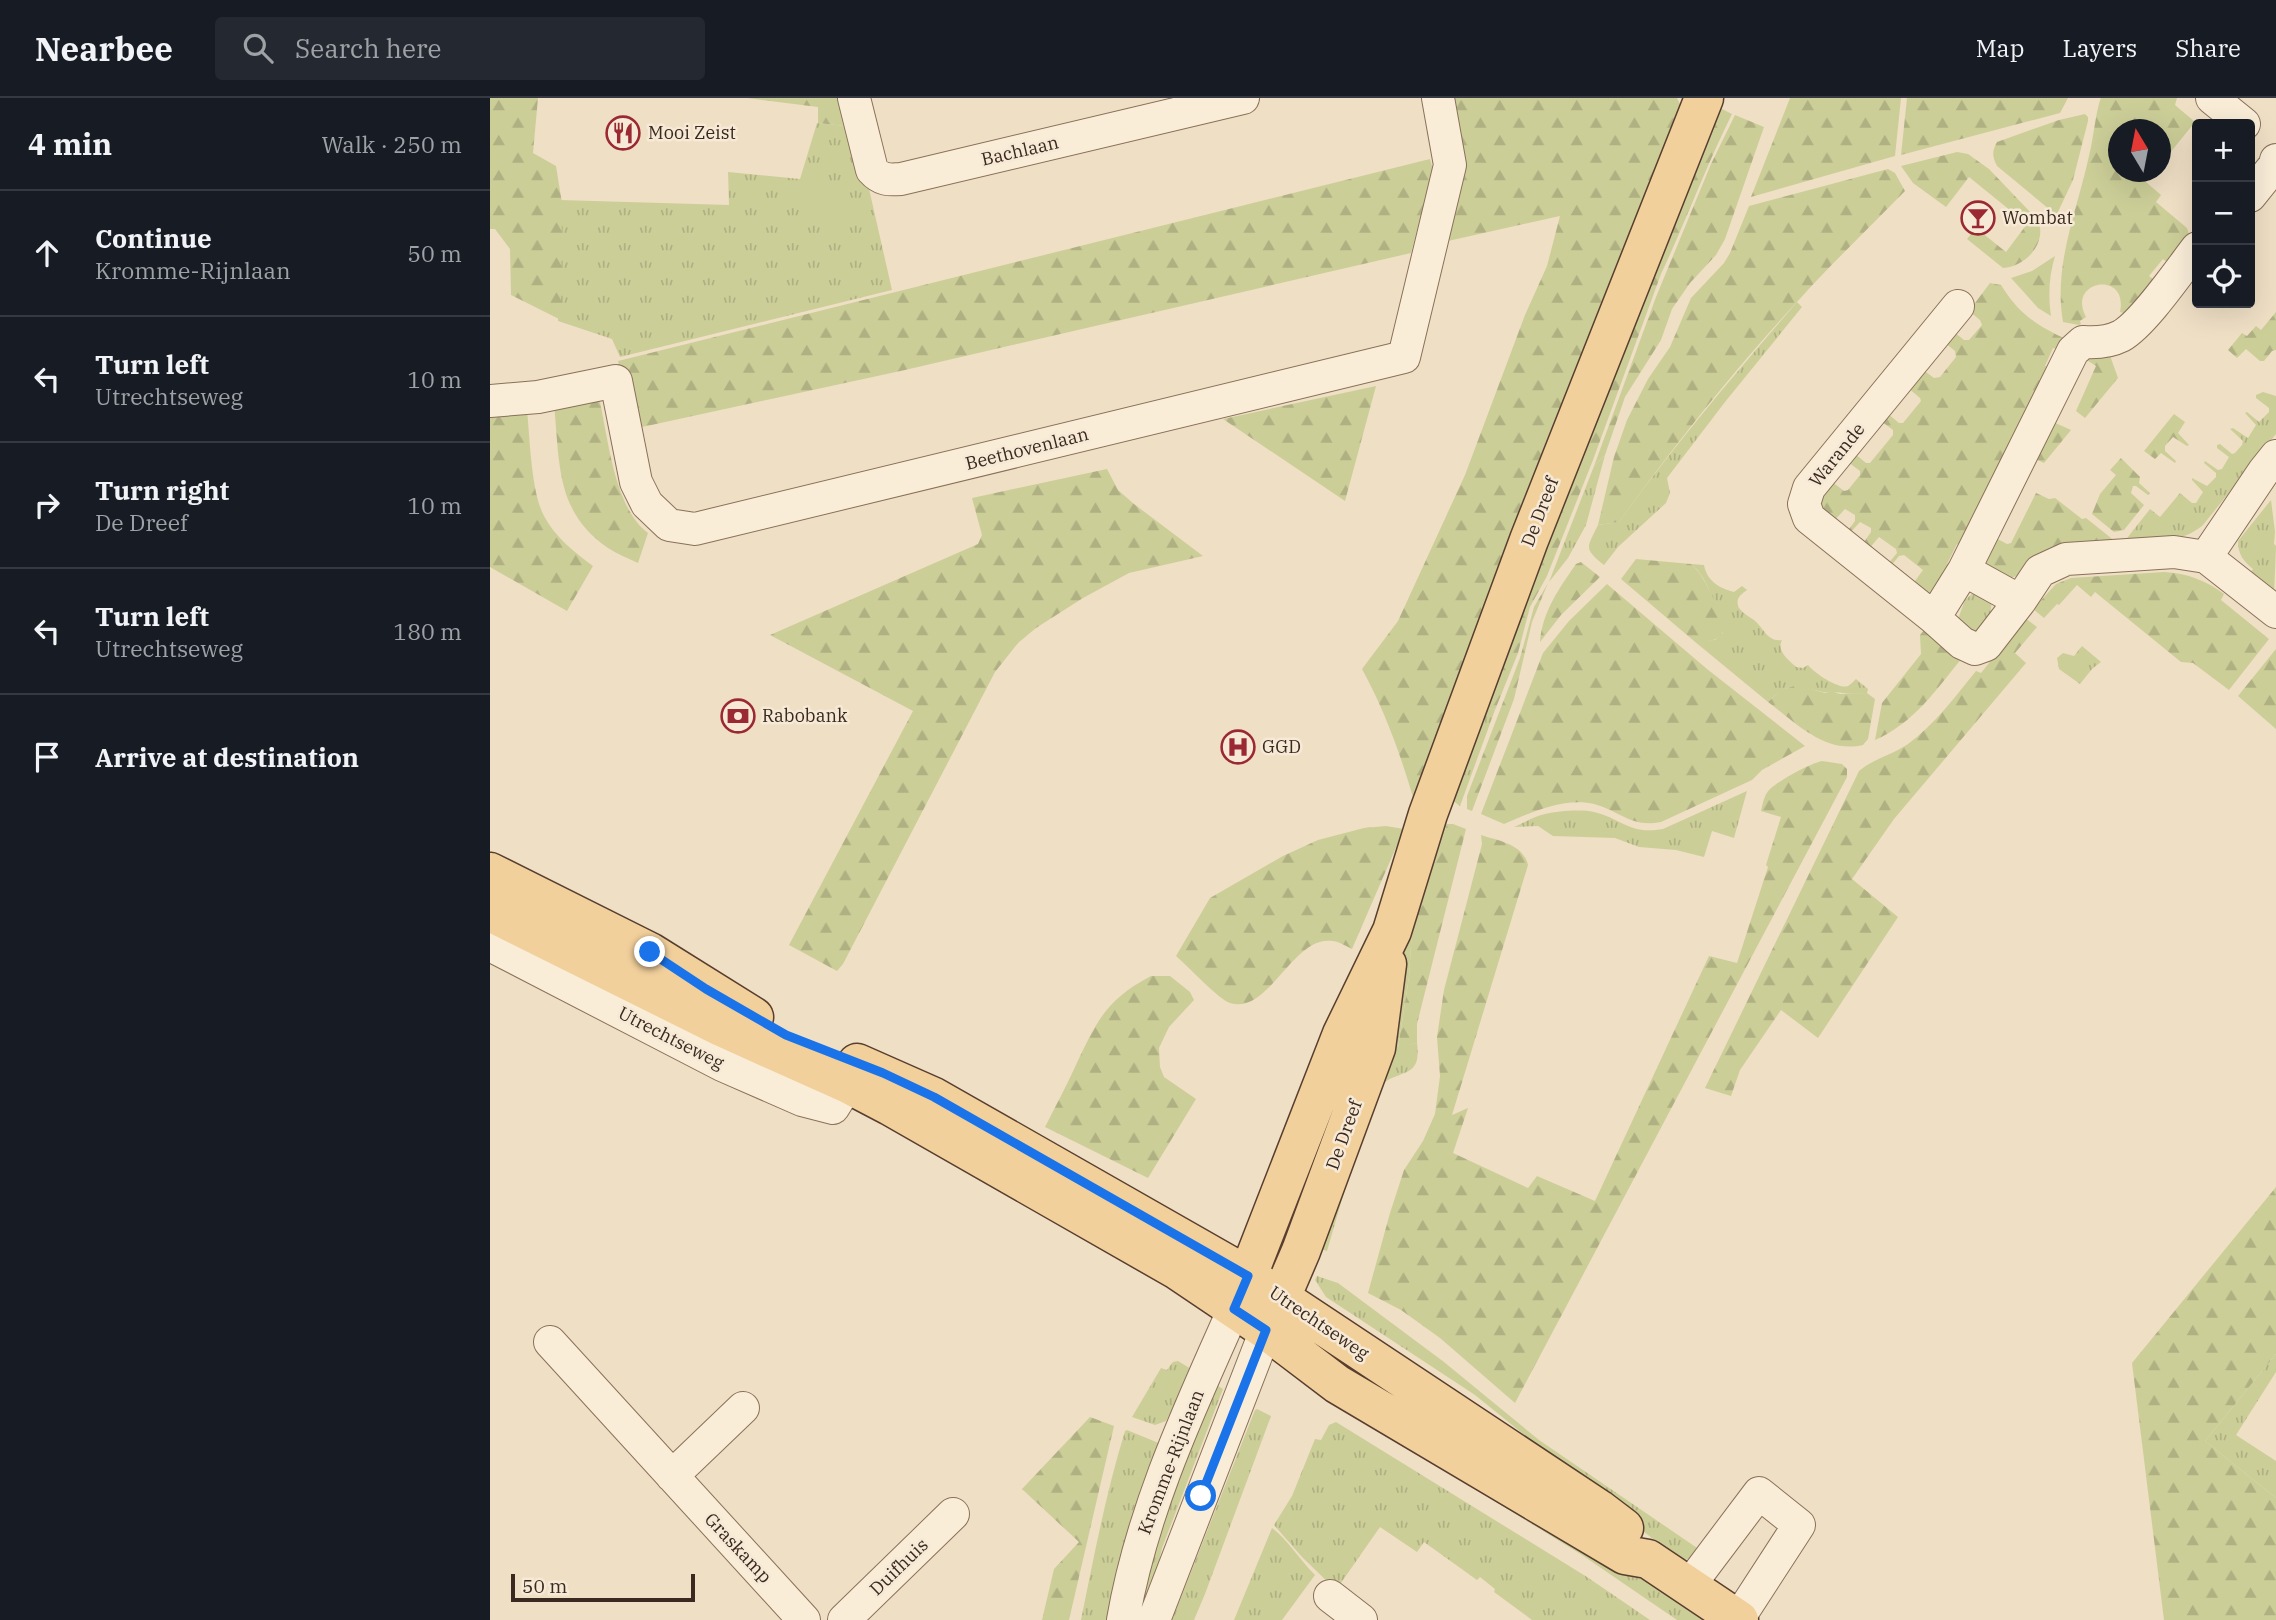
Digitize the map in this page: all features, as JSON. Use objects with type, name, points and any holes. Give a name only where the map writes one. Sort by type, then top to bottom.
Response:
[{"type":"main road","name":"De Dreef","points":[[1241,1292],[1342,1034],[1392,931],[1428,814],[1529,540],[1704,98]]},
{"type":"main road","name":"Utrechtseweg","points":[[490,872],[587,940],[720,1027],[848,1084],[890,1106],[1177,1270],[1241,1292]]},
{"type":"main road","name":"Utrechtseweg","points":[[490,912],[587,940],[650,952],[706,989],[777,1030],[934,1097],[1274,1314],[1360,1351],[1599,1509],[1633,1535],[1648,1559],[1738,1620]]},
{"type":"main road","name":"De Dreef","points":[[1274,1314],[1301,1251],[1376,1048],[1392,931]]},
{"type":"street","name":"Bachlaan","points":[[854,98],[872,170],[878,177],[887,180],[1243,98]]},
{"type":"street","name":"Beethovenlaan","points":[[490,401],[538,397],[617,381],[636,482],[647,504],[669,525],[695,529],[1404,358],[1450,165],[1438,98]]},
{"type":"street","points":[[2212,98],[2238,119]]},
{"type":"street","points":[[2255,133],[2276,152]]},
{"type":"street","points":[[2255,190],[2276,160]]},
{"type":"street","points":[[1934,618],[1964,570],[2073,351],[2083,342],[2097,344],[2120,337],[2134,326],[2192,254]]},
{"type":"street","name":"Warande","points":[[1958,306],[1809,488],[1804,503],[1809,517],[1962,643],[1975,649],[1986,645],[2040,571],[2066,559],[2174,552],[2206,556]]},
{"type":"street","points":[[2272,470],[2206,556],[2276,611]]},
{"type":"street","points":[[1964,570],[2020,601]]},
{"type":"street","name":"Utrechtseweg","points":[[490,945],[702,1055],[802,1100],[833,1108],[848,1084]]},
{"type":"street","name":"Kromme-Rijnlaan","points":[[1140,1615],[1132,1571],[1153,1501],[1241,1292]]},
{"type":"street","name":"Kromme-Rijnlaan","points":[[1140,1615],[1274,1314]]},
{"type":"street","name":"Graskamp","points":[[550,1342],[804,1620]]},
{"type":"street","points":[[672,1476],[743,1408]]},
{"type":"street","name":"Utrechtseweg","points":[[1689,1586],[1759,1493],[1799,1525],[1738,1620]]},
{"type":"street","name":"Duifhuis","points":[[844,1620],[953,1514]]},
{"type":"street","points":[[1330,1596],[1361,1620]]},
{"type":"green space","points":[[490,98],[538,98],[533,153],[556,166],[562,203],[561,320],[511,295],[510,249],[495,229],[490,229]]},
{"type":"green space","points":[[747,98],[846,98],[853,127],[818,123],[818,107]]},
{"type":"green space","points":[[1450,98],[1677,98],[1681,106],[1415,804],[1392,735],[1362,669],[1398,621],[1465,475],[1525,315],[1547,266],[1560,216],[1439,243]]},
{"type":"green space","points":[[1790,98],[1901,98],[1895,156],[1751,197]]},
{"type":"green space","points":[[1907,98],[2068,98],[2060,113],[1901,155]]},
{"type":"green space","points":[[2101,98],[2177,98],[2175,105],[2192,119],[2192,126],[2171,152],[2171,119],[2108,119],[2108,182],[2146,182],[2161,195],[2156,202],[2187,228],[2190,238],[2170,265],[2163,259],[2149,276],[2157,282],[2131,315],[2120,312],[2120,299],[2116,290],[2108,285],[2099,285],[2090,288],[2084,295],[2082,304],[2086,317],[2079,325],[2063,322],[2061,280]]},
{"type":"green space","points":[[1718,107],[1732,114],[1661,274],[1593,460],[1547,576],[1530,607],[1518,653],[1495,710],[1482,706]]},
{"type":"green space","points":[[2085,114],[2088,121],[2073,180],[2055,214],[1997,166],[1993,156],[1994,148],[1997,142],[2059,120]]},
{"type":"green space","points":[[1735,115],[1764,127],[1725,239],[1716,255],[1690,283],[1672,309],[1661,340],[1625,397],[1605,455],[1594,466],[1656,297],[1711,164]]},
{"type":"green space","points":[[817,123],[855,127],[892,290],[620,357],[612,339],[558,321],[560,200],[729,205],[728,172],[800,179]]},
{"type":"green space","points":[[1957,152],[1968,154],[1989,169],[2037,219],[2040,227],[2038,244],[2020,263],[2003,268],[1967,239],[1976,228],[2006,252],[2027,224],[1969,177],[1946,207],[1913,183],[1901,166]]},
{"type":"green space","points":[[1430,159],[1433,169],[1411,253],[905,370],[633,429],[618,361]]},
{"type":"green space","points":[[1888,169],[1895,173],[1905,191],[1773,328],[1683,437],[1619,522],[1598,525],[1614,457],[1627,420],[1648,379],[1670,347],[1691,298],[1730,253],[1749,206]]},
{"type":"green space","points":[[841,185],[849,218],[815,220],[790,191]]},
{"type":"green space","points":[[2055,256],[2050,286],[2051,316],[2038,308],[2011,278],[2032,271]]},
{"type":"green space","points":[[1990,283],[2001,285],[2029,318],[2066,339],[2060,350],[2053,348],[2045,366],[2051,368],[1963,547],[1957,544],[1947,564],[1953,567],[1934,593],[1926,593],[1912,585],[1923,570],[1904,555],[1899,556],[1890,567],[1887,565],[1897,553],[1896,549],[1879,537],[1868,550],[1862,545],[1871,528],[1860,522],[1848,535],[1846,533],[1855,521],[1855,515],[1845,509],[1833,522],[1823,507],[1822,498],[1831,481],[1844,491],[1848,490],[1860,475],[1860,471],[1848,462],[1854,453],[1866,463],[1870,463],[1893,435],[1893,430],[1881,421],[1887,413],[1899,423],[1903,423],[1921,401],[1908,388],[1922,369],[1934,378],[1940,377],[1956,357],[1955,351],[1944,342],[1953,331],[1964,340],[1969,340],[1982,325],[1969,311]]},
{"type":"green space","points":[[1797,302],[1802,307],[1667,478],[1670,493],[1666,503],[1618,547],[1604,565],[1589,547],[1598,525],[1619,522],[1683,438]]},
{"type":"green space","points":[[2276,312],[2276,350],[2264,361],[2260,361],[2246,349],[2237,358],[2228,350],[2242,333],[2247,336],[2256,326],[2261,330]]},
{"type":"green space","points":[[2108,350],[2118,378],[2085,418],[2076,411],[2096,366],[2085,359]]},
{"type":"green space","points":[[1376,386],[1345,501],[1223,419]]},
{"type":"green space","points":[[2263,392],[2276,396],[2276,434],[2203,525],[2176,538],[2124,542],[2150,509],[2160,517],[2180,493],[2192,503],[2196,503],[2203,492],[2192,478],[2207,486],[2216,477],[2216,473],[2205,461],[2218,470],[2222,469],[2229,457],[2217,448],[2217,445],[2220,444],[2232,454],[2242,445],[2243,441],[2230,429],[2233,428],[2248,438],[2256,425],[2245,413],[2259,422],[2269,412],[2269,408],[2256,398],[2256,395]]},
{"type":"green space","points":[[599,397],[609,451],[620,490],[627,507],[648,533],[638,563],[611,550],[591,534],[569,502],[563,484],[554,405]]},
{"type":"green space","points":[[527,410],[536,493],[544,516],[559,537],[593,566],[567,611],[490,567],[490,413]]},
{"type":"green space","points":[[2174,414],[2185,422],[2178,433],[2189,445],[2173,437],[2165,446],[2165,451],[2175,463],[2161,453],[2155,459],[2144,451]]},
{"type":"green space","points":[[2051,421],[2071,430],[2044,463],[2033,458]]},
{"type":"green space","points":[[1605,455],[1586,525],[1568,558],[1549,582],[1594,466]]},
{"type":"green space","points":[[2121,458],[2140,477],[2139,483],[2150,493],[2148,495],[2133,486],[2131,493],[2144,505],[2124,530],[2114,532],[2092,514],[2100,494],[2116,475],[2110,470]]},
{"type":"green space","points":[[1107,469],[1118,490],[1203,556],[1129,573],[1083,598],[1018,643],[995,672],[843,964],[837,971],[789,945],[913,711],[770,635],[978,544],[982,535],[972,498]]},
{"type":"green space","points":[[2036,493],[2049,499],[2055,498],[2116,542],[2005,580],[1986,566],[1984,560],[1994,537],[2007,544],[2011,543]]},
{"type":"green space","points":[[2271,500],[2276,546],[2274,595],[2249,574],[2253,569],[2242,557],[2238,541]]},
{"type":"green space","points":[[1636,559],[1691,564],[1705,583],[1724,622],[1725,627],[1720,636],[1709,641],[1694,641],[1621,579]]},
{"type":"green space","points":[[1581,562],[1600,577],[1561,615],[1540,642],[1544,620],[1553,600],[1576,564]]},
{"type":"green space","points":[[1691,564],[1704,565],[1711,580],[1723,588],[1734,592],[1742,586],[1747,590],[1739,598],[1739,608],[1769,637],[1782,640],[1782,652],[1796,667],[1803,668],[1808,665],[1826,680],[1844,687],[1856,679],[1868,689],[1867,693],[1825,692],[1794,687],[1782,690],[1768,702],[1694,641],[1715,640],[1723,633],[1707,586]]},
{"type":"green space","points":[[2164,572],[2188,576],[2217,589],[2224,594],[2221,600],[2269,639],[2229,690],[2193,663],[2181,662],[2095,592],[2091,597],[2077,585],[2044,618],[2033,609],[2056,584],[2071,578]]},
{"type":"green space","points":[[1548,583],[1532,622],[1514,699],[1472,811],[1467,809],[1467,796],[1520,658],[1534,607]]},
{"type":"green space","points":[[1607,584],[1707,669],[1805,746],[1762,770],[1752,780],[1661,822],[1633,821],[1603,807],[1583,802],[1548,807],[1504,824],[1481,814],[1543,653],[1569,621]]},
{"type":"green space","points":[[1973,593],[1991,601],[1991,606],[1989,617],[1983,626],[1969,631],[1958,619],[1965,600]]},
{"type":"green space","points":[[2025,618],[2037,627],[2015,653],[2026,663],[1894,819],[1852,879],[1898,917],[1818,1038],[1781,1010],[1740,1070],[1731,1096],[1705,1088],[1859,771],[1908,744],[1927,728],[1976,671],[1981,673]]},
{"type":"green space","points":[[1925,629],[1962,658],[1913,715],[1875,740],[1882,703],[1921,654],[1920,635]]},
{"type":"green space","points":[[2082,646],[2101,662],[2080,684],[2059,669],[2057,658],[2063,653],[2074,656]]},
{"type":"green space","points":[[2276,649],[2276,729],[2238,696]]},
{"type":"green space","points":[[1797,685],[1825,693],[1867,693],[1875,699],[1868,739],[1863,745],[1849,747],[1824,741],[1800,727],[1768,702],[1781,690]]},
{"type":"green space","points":[[1482,706],[1495,710],[1460,806],[1452,800]]},
{"type":"green space","points":[[1822,761],[1842,764],[1847,769],[1847,777],[1515,1403],[1440,1338],[1401,1310],[1368,1293],[1404,1170],[1423,1141],[1435,1114],[1440,1076],[1437,1037],[1444,990],[1482,844],[1481,835],[1516,848],[1528,865],[1452,1115],[1468,1108],[1453,1153],[1528,1188],[1537,1176],[1595,1201],[1709,956],[1737,963],[1781,817],[1761,811],[1766,794],[1787,777]]},
{"type":"green space","points":[[1747,791],[1734,838],[1712,831],[1704,857],[1676,850],[1639,847],[1615,838],[1553,836],[1538,826],[1514,827],[1541,815],[1576,811],[1594,812],[1642,830],[1663,829]]},
{"type":"green space","points":[[1447,824],[1412,929],[1409,977],[1398,1047],[1417,1043],[1416,1063],[1408,1072],[1380,1086],[1379,1072],[1327,1251],[1313,1247],[1406,918],[1436,829]]},
{"type":"green space","points":[[1447,824],[1466,829],[1417,1024],[1417,1043],[1398,1048],[1409,977],[1412,929]]},
{"type":"green space","points":[[1386,826],[1404,829],[1352,949],[1334,941],[1318,942],[1293,961],[1257,998],[1244,1004],[1225,1000],[1176,956],[1210,898],[1283,856],[1318,840],[1364,828]]},
{"type":"green space","points":[[1151,976],[1170,976],[1190,992],[1194,1000],[1169,1027],[1159,1048],[1160,1067],[1164,1077],[1196,1099],[1148,1178],[1045,1127],[1096,1025],[1123,994]]},
{"type":"green space","points":[[2276,1187],[2276,1354],[2205,1441],[2276,1498],[2276,1620],[2164,1620],[2132,1363]]},
{"type":"green space","points":[[1317,1276],[1338,1283],[1444,1362],[1539,1440],[1703,1552],[1689,1559],[1674,1556],[1475,1395],[1326,1297],[1315,1280]]},
{"type":"green space","points":[[2276,1354],[2276,1372],[2236,1435],[2276,1461],[2276,1498],[2205,1441]]},
{"type":"green space","points":[[1178,1361],[1196,1372],[1166,1421],[1155,1425],[1132,1417],[1161,1368],[1167,1370],[1173,1362]]},
{"type":"green space","points":[[1212,1382],[1223,1389],[1162,1548],[1149,1600],[1145,1594],[1155,1507]]},
{"type":"green space","points":[[1322,1386],[1713,1620],[1677,1620],[1582,1555],[1310,1387]]},
{"type":"green space","points":[[1255,1410],[1271,1416],[1205,1594],[1194,1620],[1172,1620]]},
{"type":"green space","points":[[1090,1417],[1114,1426],[1069,1620],[1042,1620],[1054,1569],[1079,1542],[1022,1489]]},
{"type":"green space","points":[[1336,1422],[1587,1577],[1650,1620],[1532,1620],[1494,1592],[1495,1589],[1480,1577],[1477,1580],[1424,1542],[1417,1552],[1380,1527],[1336,1590],[1274,1525],[1292,1496],[1315,1439],[1321,1440],[1329,1425]]},
{"type":"green space","points":[[1127,1430],[1161,1444],[1117,1620],[1081,1620],[1106,1501]]},
{"type":"green space","points":[[1272,1528],[1315,1575],[1282,1620],[1234,1620]]},
{"type":"place","name":"Mooi Zeist","points":[[623,133]]},
{"type":"place","name":"Wombat","points":[[1978,218]]},
{"type":"place","name":"Rabobank","points":[[738,716]]},
{"type":"place","name":"GGD","points":[[1238,747]]},
{"type":"route","points":[[650,952],[760,1021],[786,1035],[883,1073],[934,1097],[1248,1276],[1234,1309],[1266,1330],[1201,1496]]}]
